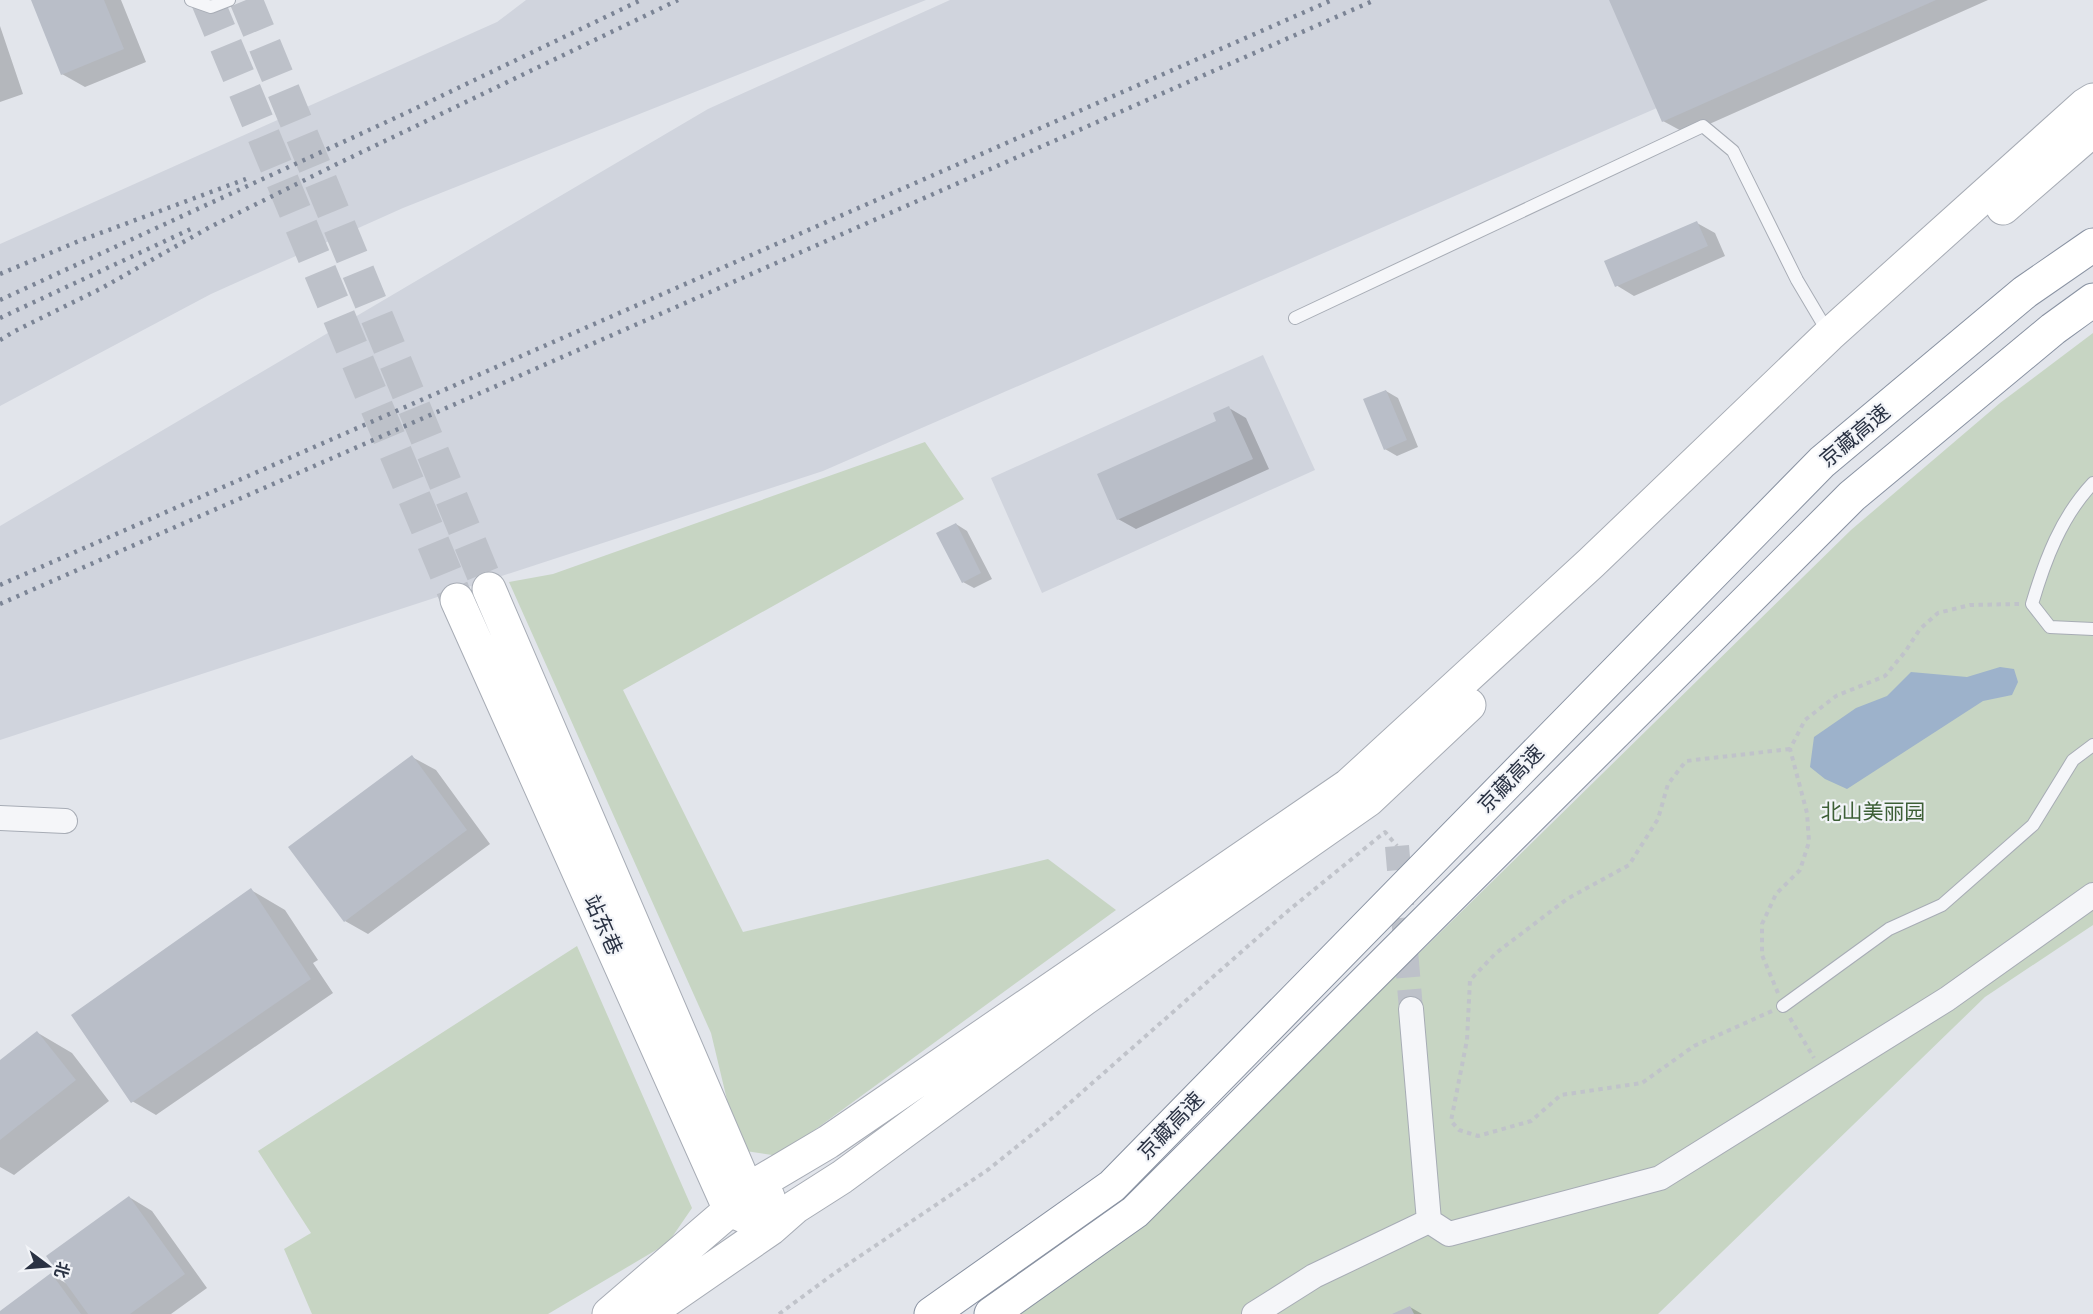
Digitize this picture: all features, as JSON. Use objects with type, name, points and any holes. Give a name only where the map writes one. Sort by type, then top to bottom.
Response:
[{"type":"main road","points":[[609,1314],[739,1200],[828,1142],[1349,785],[1591,563],[1829,335],[2093,100]]},
{"type":"main road","points":[[647,1314],[770,1229],[795,1207],[842,1177],[1084,999],[1368,800],[1608,577],[1836,355],[2093,130]]},
{"type":"main road","name":"京藏高速","points":[[931,1314],[1112,1186],[1822,462],[2025,292],[2093,244]]},
{"type":"main road","name":"京藏高速","points":[[991,1314],[1135,1212],[1852,496],[2053,329],[2093,300]]},
{"type":"main road","name":"站东巷","points":[[489,589],[739,1200]]},
{"type":"main road","name":"站东巷","points":[[457,600],[739,1200]]},
{"type":"main road","points":[[739,1200],[795,1207]]},
{"type":"main road","points":[[739,1200],[770,1229]]},
{"type":"street","points":[[0,818],[65,821]]},
{"type":"street","points":[[1429,1221],[1449,1234],[1660,1178],[1947,999],[2093,895]]},
{"type":"street","points":[[1411,1009],[1429,1221]]},
{"type":"street","points":[[1254,1314],[1314,1276],[1429,1221]]},
{"type":"lane","points":[[190,0],[211,7],[229,0]]},
{"type":"lane","points":[[1295,318],[1703,126],[1733,151],[1797,280],[1829,335]]},
{"type":"lane","points":[[2093,483],[2062,524],[2044,564],[2032,604],[2050,627],[2093,629]]},
{"type":"lane","points":[[1784,1006],[1889,929],[1942,905],[2033,825],[2073,760],[2093,745]]},
{"type":"path","points":[[1826,1074],[1806,1046],[1784,1006],[1762,955],[1762,924],[1776,894],[1800,870],[1809,842],[1807,813],[1790,749],[1805,720],[1836,696],[1885,676],[1920,629],[1938,613],[1970,605],[2032,604]]},
{"type":"path","points":[[1784,1006],[1694,1046],[1642,1083],[1561,1095],[1531,1121],[1478,1136],[1459,1130],[1451,1120],[1467,1040],[1470,980],[1496,953],[1567,899],[1629,865],[1658,819],[1668,784],[1686,760],[1790,749]]},
{"type":"path","points":[[779,1314],[832,1275],[990,1169],[1056,1115],[1288,910],[1385,832],[1397,846]]},
{"type":"shaded area","points":[[526,0],[926,0],[403,208],[211,294],[0,406],[0,244],[497,22]]},
{"type":"shaded area","points":[[950,0],[1905,0],[823,471],[0,740],[0,526],[708,109]]},
{"type":"shaded area","points":[[1263,355],[1315,470],[1042,593],[991,478]]},
{"type":"green space","name":"北山美丽园","points":[[2093,333],[2093,925],[1985,997],[1658,1314],[1003,1314],[1196,1162],[1404,968],[1851,530],[2000,403]]},
{"type":"green space","points":[[925,442],[964,499],[623,690],[743,932],[1048,859],[1116,910],[779,1156],[739,1150],[711,1033],[509,582],[553,574]]},
{"type":"green space","points":[[577,946],[692,1208],[668,1243],[548,1314],[312,1314],[284,1249],[311,1233],[258,1151]]},
{"type":"water","points":[[2000,667],[2014,669],[2018,682],[2012,695],[1983,701],[1847,789],[1825,779],[1810,767],[1814,737],[1856,708],[1887,696],[1911,672],[1967,677]]},
{"type":"building","points":[[31,0],[104,0],[124,49],[61,75]]},
{"type":"building","points":[[1609,0],[1936,0],[1662,122]]},
{"type":"building","points":[[1697,221],[1708,246],[1615,287],[1604,261]]},
{"type":"building","points":[[1386,390],[1407,440],[1384,450],[1363,399]]},
{"type":"building","points":[[1229,406],[1253,459],[1117,520],[1097,474],[1216,421],[1213,413]]},
{"type":"building","points":[[956,523],[981,573],[962,583],[936,533]]},
{"type":"building","points":[[412,755],[467,830],[344,922],[288,847]]},
{"type":"building","points":[[251,888],[311,979],[131,1103],[71,1015]]},
{"type":"building","points":[[37,1031],[76,1080],[0,1140],[0,1060]]},
{"type":"building","points":[[129,1196],[185,1274],[130,1314],[88,1314],[46,1256]]},
{"type":"building","points":[[51,1273],[81,1314],[0,1314],[0,1311]]},
{"type":"building","points":[[1410,1306],[1414,1314],[1392,1314]]},
{"type":"tunnel","points":[[207,0],[457,600]]},
{"type":"tunnel","points":[[246,0],[489,589]]},
{"type":"tunnel","points":[[1397,846],[1411,1009]]},
{"type":"railway","points":[[0,300],[406,113],[641,0]]},
{"type":"railway","points":[[0,340],[102,288],[210,227],[678,0]]},
{"type":"railway","points":[[0,585],[1332,0]]},
{"type":"railway","points":[[0,604],[1375,0]]},
{"type":"railway","points":[[0,274],[79,241],[246,179]]},
{"type":"railway","points":[[0,318],[193,228]]}]
